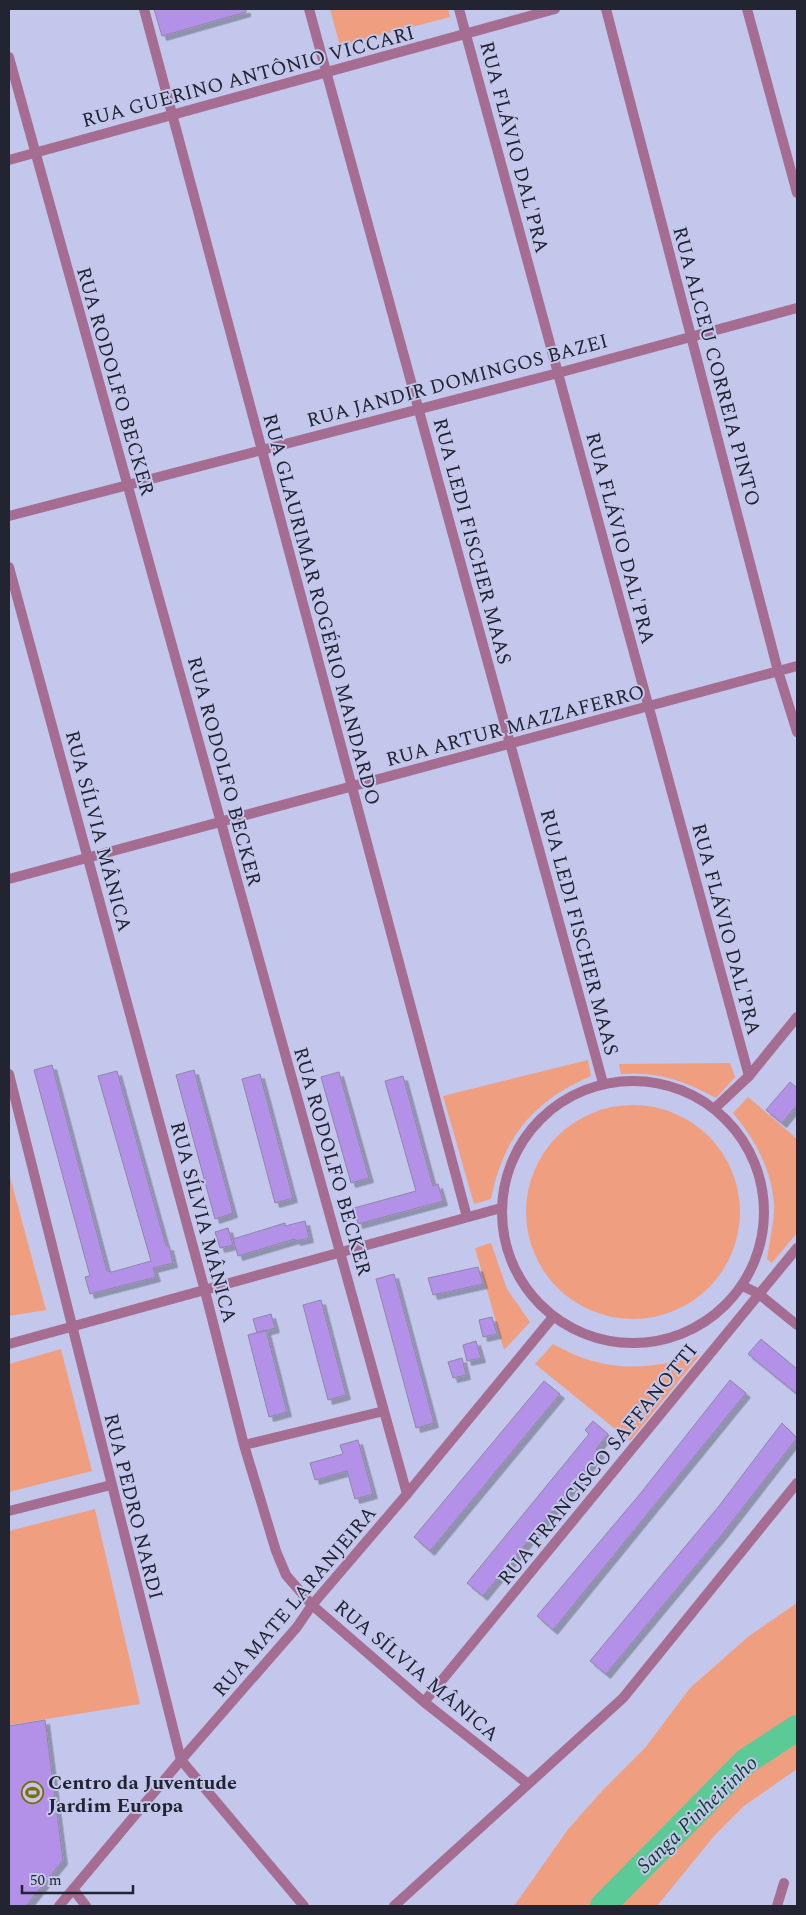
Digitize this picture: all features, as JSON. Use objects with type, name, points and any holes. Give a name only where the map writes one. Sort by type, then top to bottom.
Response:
[{"type":"street","name":"RUA GLAURIMAR ROGÉRIO MANDARDO","points":[[144,9],[467,1217]]},
{"type":"street","name":"RUA LEDI FISCHER MAAS","points":[[309,9],[603,1083]]},
{"type":"street","name":"RUA FLÁVIO DAL'PRA","points":[[460,9],[749,1076]]},
{"type":"street","name":"RUA GUERINO ANTÔNIO VICCARI","points":[[9,160],[555,9]]},
{"type":"street","name":"RUA ALCEU CORREIA PINTO","points":[[606,9],[778,671],[797,732]]},
{"type":"street","points":[[747,9],[797,193]]},
{"type":"street","name":"RUA RODOLFO BECKER","points":[[9,57],[407,1494]]},
{"type":"street","name":"RUA JANDIR DOMINGOS BAZEI","points":[[9,516],[558,373],[797,308]]},
{"type":"street","name":"RUA SÍLVIA MÂNICA","points":[[9,567],[206,1291],[244,1445],[276,1551],[286,1575],[312,1605],[424,1702],[528,1784]]},
{"type":"street","name":"RUA ARTUR MAZZAFERRO","points":[[9,879],[649,708],[797,666]]},
{"type":"street","points":[[714,1108],[749,1076],[797,1017]]},
{"type":"street","name":"RUA PEDRO NARDI","points":[[9,1074],[181,1760],[304,1906]]},
{"type":"street","points":[[642,1080],[652,1082],[680,1089],[714,1108],[742,1137],[759,1173],[765,1212],[760,1251],[743,1286],[723,1310],[698,1328],[662,1341],[639,1344],[609,1342],[580,1333],[553,1317],[524,1287],[506,1249],[501,1208],[509,1166],[531,1128],[563,1100],[603,1083],[642,1080]]},
{"type":"street","points":[[9,1344],[501,1208]]},
{"type":"street","name":"RUA FRANCISCO SAFFANOTTI","points":[[424,1702],[797,1248]]},
{"type":"street","points":[[743,1286],[759,1294],[797,1325]]},
{"type":"street","name":"RUA MATE LARANJEIRA","points":[[59,1906],[181,1760],[297,1627],[312,1605],[407,1494],[553,1317]]},
{"type":"street","points":[[244,1445],[384,1411]]},
{"type":"street","points":[[394,1906],[623,1698],[797,1482]]},
{"type":"street","points":[[9,1511],[111,1485]]},
{"type":"street","points":[[777,1906],[784,1883]]},
{"type":"street","points":[[73,1889],[86,1906]]},
{"type":"shaded area","points":[[330,9],[448,9],[450,17],[340,46]]},
{"type":"shaded area","points":[[588,1060],[591,1076],[553,1097],[524,1124],[504,1158],[496,1177],[491,1199],[474,1204],[443,1096]]},
{"type":"shaded area","points":[[730,1063],[735,1077],[716,1098],[670,1078],[634,1073],[621,1074],[619,1064]]},
{"type":"shaded area","points":[[748,1097],[797,1139],[797,1233],[772,1263],[767,1259],[774,1212],[768,1172],[749,1135],[733,1113]]},
{"type":"shaded area","points":[[622,1105],[644,1105],[664,1109],[684,1117],[709,1136],[728,1161],[736,1181],[740,1212],[736,1243],[728,1263],[709,1288],[684,1307],[664,1315],[644,1319],[622,1319],[602,1315],[582,1307],[565,1295],[550,1280],[538,1263],[530,1243],[526,1223],[526,1201],[530,1181],[538,1161],[550,1144],[565,1129],[582,1117],[602,1109]]},
{"type":"shaded area","points":[[9,1173],[46,1310],[9,1316]]},
{"type":"shaded area","points":[[491,1243],[507,1289],[530,1322],[504,1350],[475,1248]]},
{"type":"shaded area","points":[[553,1344],[590,1360],[625,1366],[661,1364],[700,1355],[630,1441],[535,1364]]},
{"type":"shaded area","points":[[61,1349],[92,1471],[9,1492],[9,1364]]},
{"type":"shaded area","points":[[95,1509],[140,1704],[9,1725],[9,1531]]},
{"type":"shaded area","points":[[797,1603],[797,1769],[744,1806],[715,1835],[657,1906],[514,1906],[569,1828],[603,1790],[645,1748],[690,1688],[749,1636]]},
{"type":"building","points":[[154,9],[246,9],[246,12],[162,36]]},
{"type":"building","points":[[52,1065],[107,1271],[112,1272],[151,1261],[98,1076],[117,1071],[166,1246],[169,1246],[173,1263],[153,1268],[156,1277],[90,1294],[85,1277],[90,1276],[34,1070]]},
{"type":"building","points":[[194,1070],[233,1213],[215,1219],[176,1075]]},
{"type":"building","points":[[339,1072],[369,1178],[351,1183],[321,1077]]},
{"type":"building","points":[[260,1074],[293,1198],[275,1203],[242,1079]]},
{"type":"building","points":[[403,1076],[433,1186],[438,1184],[443,1201],[358,1224],[354,1208],[416,1191],[385,1081]]},
{"type":"building","points":[[790,1082],[797,1088],[797,1105],[782,1123],[766,1110]]},
{"type":"building","points":[[305,1221],[309,1238],[296,1241],[295,1239],[238,1256],[233,1239],[285,1223],[285,1226]]},
{"type":"building","points":[[228,1228],[233,1245],[220,1248],[215,1232]]},
{"type":"building","points":[[478,1267],[483,1284],[433,1295],[428,1278]]},
{"type":"building","points":[[394,1274],[434,1423],[416,1428],[376,1279]]},
{"type":"building","points":[[321,1300],[346,1395],[328,1400],[303,1305]]},
{"type":"building","points":[[271,1314],[275,1328],[257,1333],[253,1319]]},
{"type":"building","points":[[492,1317],[497,1334],[483,1337],[479,1320]]},
{"type":"building","points":[[266,1330],[287,1412],[269,1417],[248,1335]]},
{"type":"building","points":[[761,1339],[797,1369],[797,1394],[748,1354]]},
{"type":"building","points":[[476,1341],[481,1358],[467,1361],[463,1345]]},
{"type":"building","points":[[462,1358],[466,1375],[453,1378],[448,1362]]},
{"type":"building","points":[[730,1380],[746,1393],[553,1630],[537,1616],[640,1494]]},
{"type":"building","points":[[544,1381],[560,1394],[430,1551],[414,1537]]},
{"type":"building","points":[[593,1421],[608,1434],[596,1449],[600,1453],[483,1596],[467,1583],[589,1434],[585,1430]]},
{"type":"building","points":[[782,1423],[797,1438],[724,1532],[606,1674],[590,1661],[719,1506]]},
{"type":"building","points":[[358,1440],[373,1494],[355,1499],[347,1471],[315,1480],[310,1463],[343,1454],[340,1445]]},
{"type":"building","name":"Centro da Juventude Jardim Europa","points":[[45,1720],[63,1860],[26,1906],[9,1906],[9,1726]]},
{"type":"waterway","name":"Sanga Pinheirinho","points":[[603,1906],[745,1762],[797,1728]]},
{"type":"place","name":"Centro da Juventude Jardim Europa","points":[[32,1793]]}]
